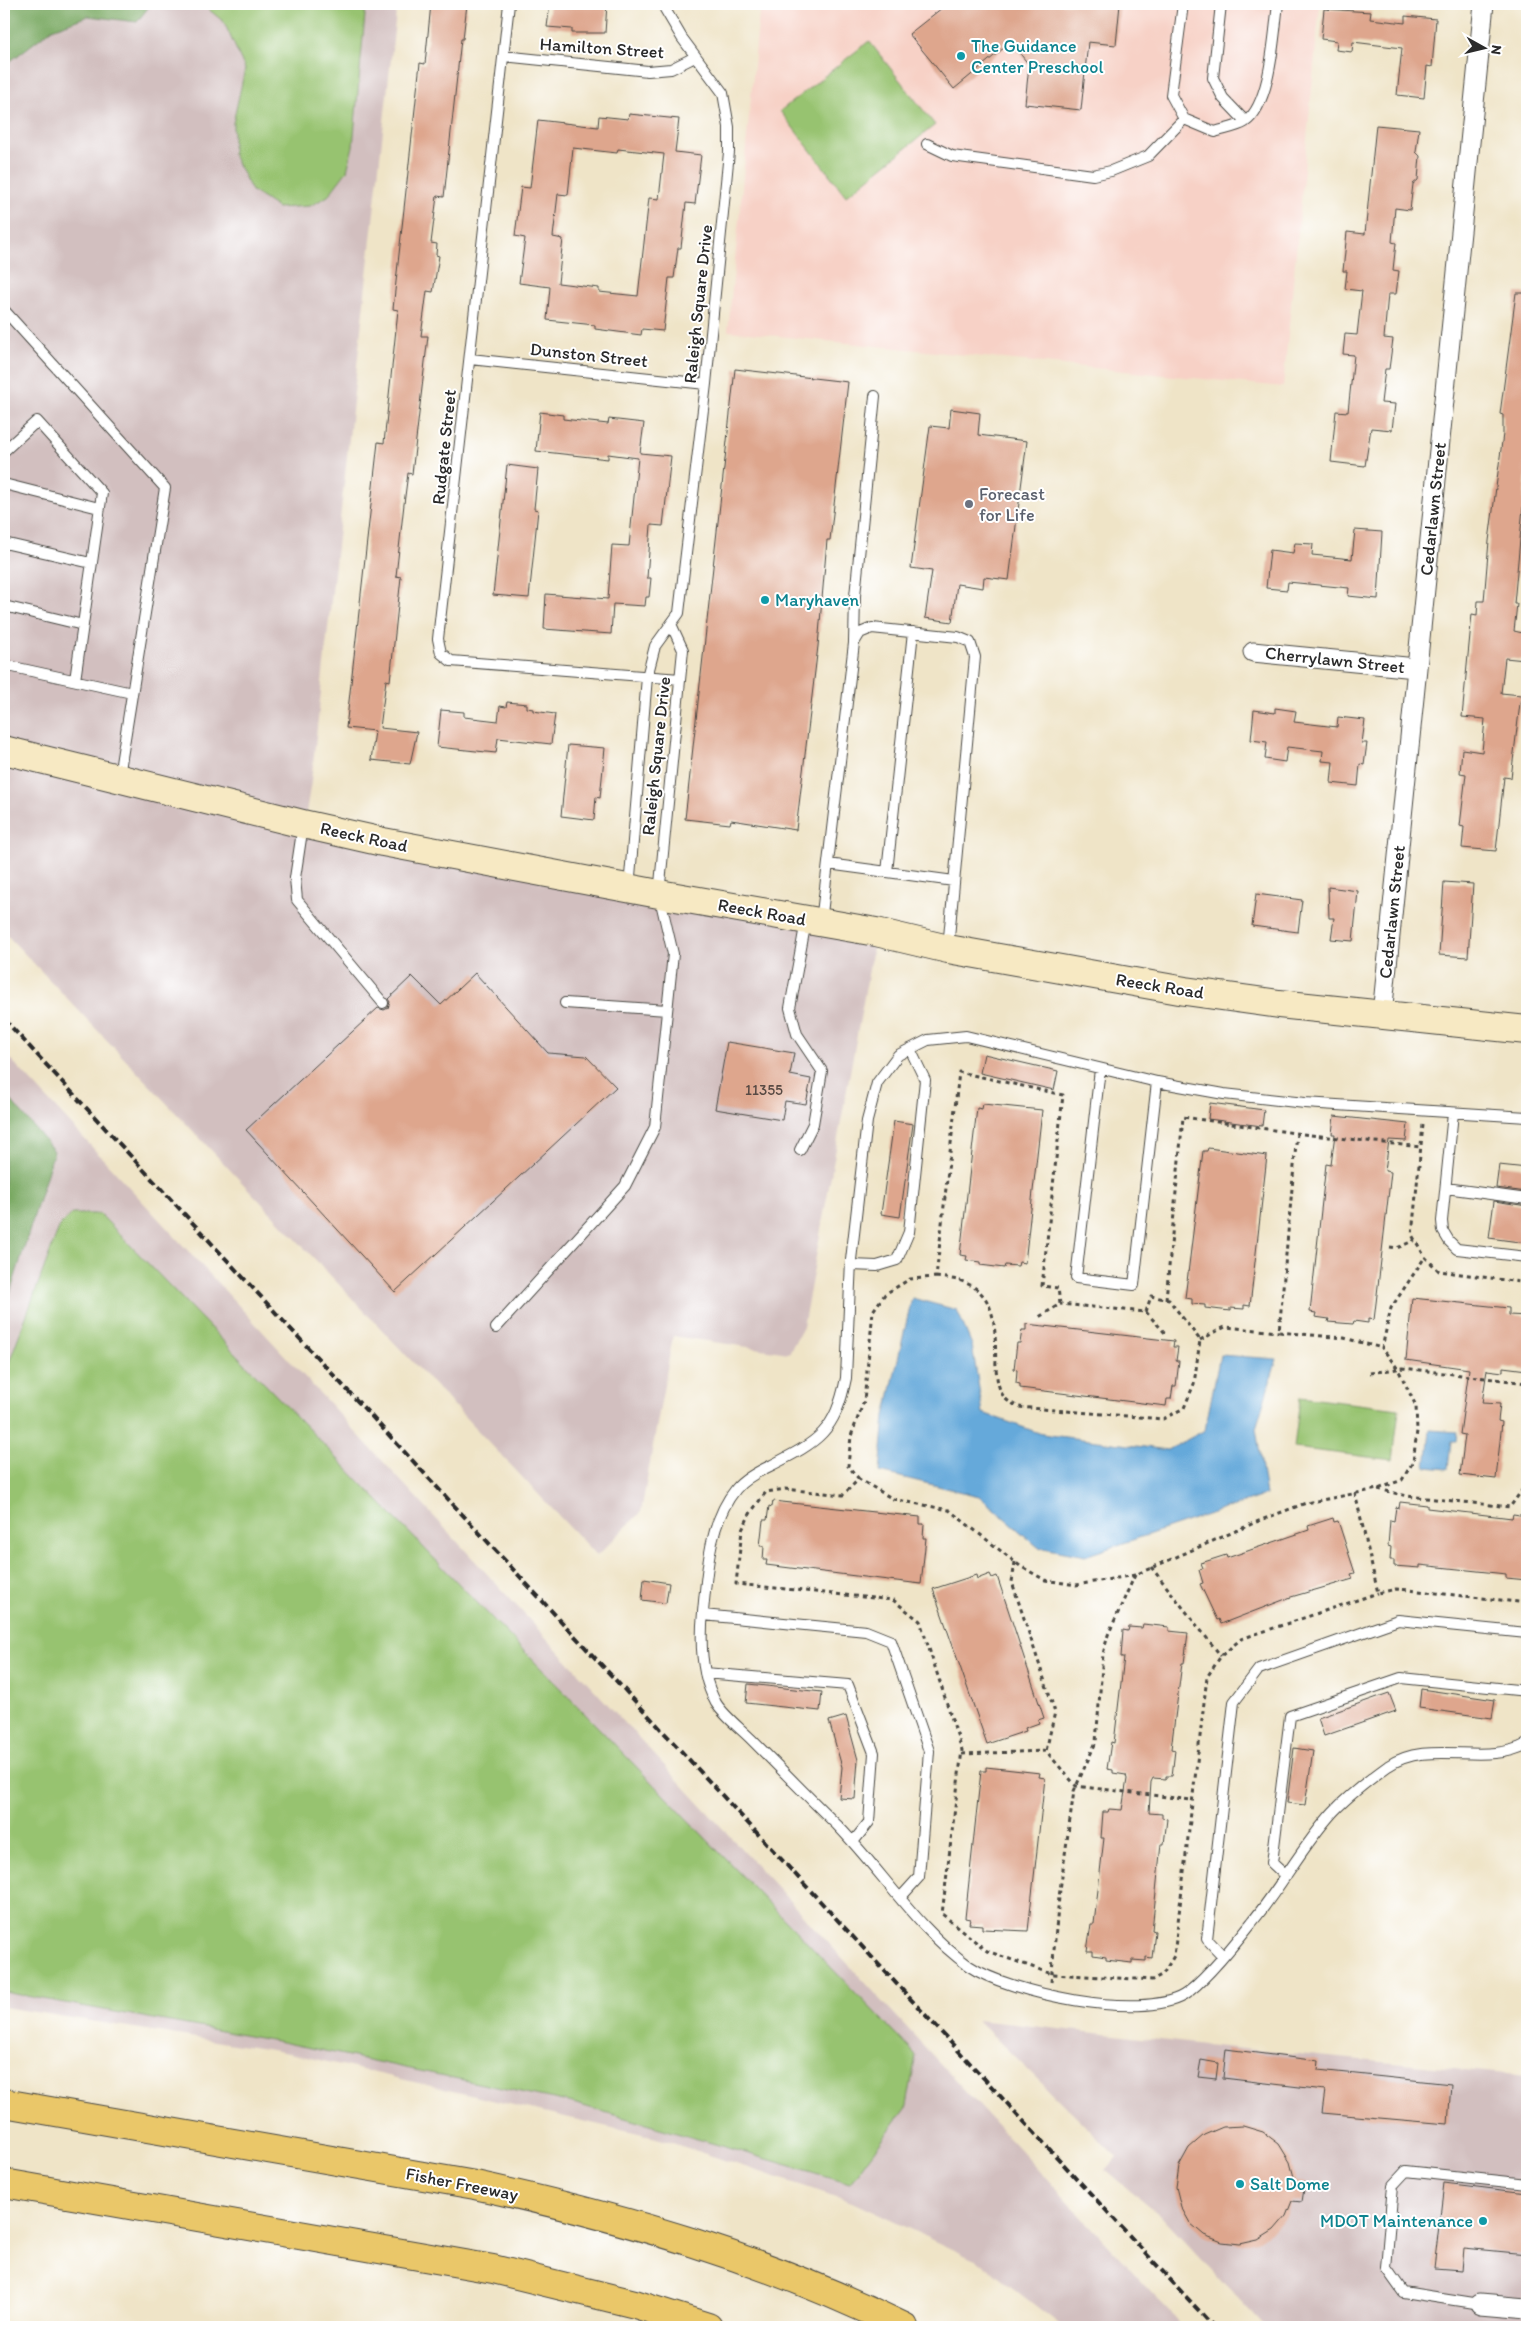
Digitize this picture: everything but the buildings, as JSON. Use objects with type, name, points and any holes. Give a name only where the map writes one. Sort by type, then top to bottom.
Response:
[{"type":"highway","name":"Fisher Freeway","points":[[4,2102],[475,2186],[537,2199],[619,2220],[700,2245],[779,2273],[904,2327]]},
{"type":"highway","points":[[4,2183],[493,2269],[635,2304],[708,2327]]},
{"type":"street","name":"Cedarlawn Street","points":[[1382,1015],[1484,4]]},
{"type":"street","name":"Cherrylawn Street","points":[[1253,652],[1416,668]]},
{"type":"street","name":"Reeck Road","points":[[4,750],[304,824],[629,889],[876,932],[948,949],[1185,991],[1382,1015],[1527,1030]]},
{"type":"street","points":[[1480,2304],[1527,2308]]},
{"type":"lane","name":"Rudgate Street","points":[[509,4],[438,639],[441,653],[452,661],[680,679]]},
{"type":"lane","name":"Raleigh Square Drive","points":[[629,889],[646,676],[655,646],[679,613],[706,384],[729,152],[729,126],[723,93],[695,57],[662,4]]},
{"type":"lane","points":[[1183,4],[1171,95],[1184,118],[1215,132],[1245,122],[1261,102],[1268,76],[1278,4]]},
{"type":"lane","points":[[1221,4],[1213,78],[1223,98],[1245,122]]},
{"type":"lane","name":"Hamilton Street","points":[[503,56],[648,71],[671,69],[695,57]]},
{"type":"lane","points":[[927,144],[952,156],[1094,176],[1148,156],[1184,118]]},
{"type":"lane","points":[[4,310],[165,488],[118,777]]},
{"type":"lane","name":"Dunston Street","points":[[470,359],[706,384]]},
{"type":"lane","points":[[800,1150],[813,1124],[822,1071],[797,1034],[790,1008],[828,864],[854,643],[855,596],[875,396]]},
{"type":"lane","points":[[4,451],[36,421],[102,493],[75,680]]},
{"type":"lane","points":[[4,484],[99,508]]},
{"type":"lane","points":[[4,543],[92,563]]},
{"type":"lane","points":[[4,606],[83,625]]},
{"type":"lane","name":"Raleigh Square Drive","points":[[496,1328],[625,1186],[655,1127],[673,954],[658,894],[682,650],[671,624]]},
{"type":"lane","points":[[854,643],[860,633],[872,628],[958,637],[970,642],[975,657],[948,949]]},
{"type":"lane","points":[[887,872],[914,632]]},
{"type":"lane","points":[[4,665],[132,693]]},
{"type":"lane","points":[[304,824],[295,878],[297,900],[384,1003]]},
{"type":"lane","points":[[828,864],[954,882]]},
{"type":"lane","points":[[565,1003],[667,1010]]},
{"type":"lane","points":[[1527,1117],[1305,1103],[1224,1094],[1157,1082],[966,1036],[928,1040],[898,1055],[876,1084],[867,1121],[851,1265],[846,1378],[836,1413],[827,1430],[816,1441],[739,1485],[729,1499],[717,1522],[703,1614],[705,1673],[717,1705],[853,1842],[900,1898],[939,1940],[971,1967],[1018,1988],[1050,1995],[1127,2004],[1166,2002],[1183,1995],[1199,1982],[1253,1921],[1334,1811],[1391,1764],[1413,1755],[1440,1752],[1496,1753],[1527,1744]]},
{"type":"lane","points":[[851,1265],[877,1266],[898,1260],[909,1232],[925,1080],[910,1049]]},
{"type":"lane","points":[[1100,1069],[1076,1278],[1134,1285],[1157,1082]]},
{"type":"lane","points":[[1453,1113],[1442,1221],[1443,1231],[1457,1249],[1527,1257]]},
{"type":"lane","points":[[1446,1188],[1527,1199]]},
{"type":"lane","points":[[703,1614],[866,1631],[891,1641],[929,1751],[919,1877],[900,1898]]},
{"type":"lane","points":[[1222,1955],[1207,1939],[1234,1702],[1260,1669],[1398,1620],[1527,1633]]},
{"type":"lane","points":[[705,1673],[848,1685],[874,1753],[868,1822],[853,1842]]},
{"type":"lane","points":[[1286,1876],[1272,1862],[1290,1716],[1400,1678],[1527,1691]]},
{"type":"lane","points":[[1480,2304],[1404,2292],[1386,2268],[1393,2185],[1406,2171],[1527,2184]]},
{"type":"path","points":[[936,1277],[959,1072],[1063,1095],[1042,1286],[1058,1288],[1060,1304]]},
{"type":"path","points":[[1166,1299],[1182,1116],[1297,1133],[1421,1147]]},
{"type":"path","points":[[1279,1332],[1297,1133]]},
{"type":"path","points":[[1390,1247],[1397,1248],[1415,1240]]},
{"type":"path","points":[[1382,1348],[1391,1308],[1425,1257]]},
{"type":"path","points":[[1146,1312],[1152,1296],[1169,1300],[1200,1340],[1194,1384],[1184,1408],[1163,1419],[1018,1407],[1005,1398],[998,1381],[996,1332],[990,1307],[977,1289],[966,1282],[936,1277],[910,1279],[885,1294],[873,1311],[864,1401],[851,1436],[848,1466],[859,1479],[893,1499],[949,1510],[1015,1562],[1045,1580],[1076,1586],[1135,1575],[1306,1504],[1378,1489],[1402,1480],[1413,1462],[1417,1431],[1416,1406],[1398,1369],[1382,1348],[1344,1338],[1225,1326],[1200,1340]]},
{"type":"path","points":[[1039,1317],[1060,1304],[1146,1312],[1166,1334]]},
{"type":"path","points":[[1370,1373],[1398,1369],[1527,1383],[1527,1402]]},
{"type":"path","points":[[1378,1489],[1408,1496],[1510,1507],[1526,1486],[1527,1460]]},
{"type":"path","points":[[859,1479],[843,1494],[784,1489],[766,1492],[751,1512],[742,1530],[736,1584],[893,1600],[920,1621],[962,1754],[942,1914],[987,1951],[1052,1974],[1152,1980],[1163,1974],[1174,1956],[1207,1677],[1221,1656],[1241,1639],[1378,1593],[1396,1589],[1527,1603]]},
{"type":"path","points":[[1355,1493],[1378,1593]]},
{"type":"path","points":[[1015,1562],[1012,1582],[1055,1712],[1046,1751]]},
{"type":"path","points":[[1151,1567],[1221,1656]]},
{"type":"path","points":[[1050,1995],[1059,1897],[1076,1786],[1096,1742],[1103,1654],[1108,1635],[1135,1575]]},
{"type":"path","points":[[962,1754],[1046,1751]]},
{"type":"path","points":[[1046,1751],[1076,1786],[1192,1800]]},
{"type":"shaded area","points":[[4,4],[397,4],[311,782],[304,824],[876,932],[803,1327],[789,1353],[673,1336],[641,1512],[597,1556],[4,932]]},
{"type":"shaded area","points":[[760,4],[1320,4],[1283,387],[728,331]]},
{"type":"shaded area","points":[[4,1052],[1184,2327],[1063,2327],[978,2261],[852,2202],[660,2139],[289,2053],[4,2007]]},
{"type":"shaded area","points":[[977,2020],[1224,2047],[1527,2076],[1527,2327],[1265,2327],[1161,2216],[1105,2170],[1117,2157]]},
{"type":"green space","points":[[4,4],[151,4],[137,22],[88,16],[52,29],[4,66]]},
{"type":"green space","points":[[202,4],[366,4],[353,146],[347,171],[328,196],[310,206],[278,208],[252,191],[233,155],[233,123],[245,69],[224,22]]},
{"type":"green space","points":[[869,41],[935,125],[846,196],[780,111]]},
{"type":"green space","points":[[4,1092],[54,1151],[4,1313]]},
{"type":"green space","points":[[72,1214],[100,1214],[916,2055],[907,2106],[850,2183],[573,2103],[282,2042],[4,1992],[4,1376],[60,1225]]},
{"type":"green space","points":[[1300,1397],[1399,1409],[1393,1460],[1294,1448]]},
{"type":"water","points":[[912,1298],[957,1310],[972,1345],[983,1413],[1042,1434],[1168,1450],[1205,1430],[1220,1355],[1277,1359],[1256,1428],[1266,1495],[1085,1556],[1038,1547],[979,1496],[880,1472],[885,1416]]},
{"type":"water","points":[[1430,1430],[1457,1432],[1456,1441],[1451,1441],[1448,1469],[1426,1467]]},
{"type":"railway","points":[[4,1019],[1214,2327]]},
{"type":"place","name":"The Guidance Center Preschool","points":[[961,56]]},
{"type":"place","name":"Forecast for Life","points":[[969,504]]},
{"type":"place","name":"Maryhaven","points":[[765,600]]},
{"type":"place","name":"Salt Dome","points":[[1240,2184]]},
{"type":"place","name":"MDOT Maintenance","points":[[1483,2221]]}]
